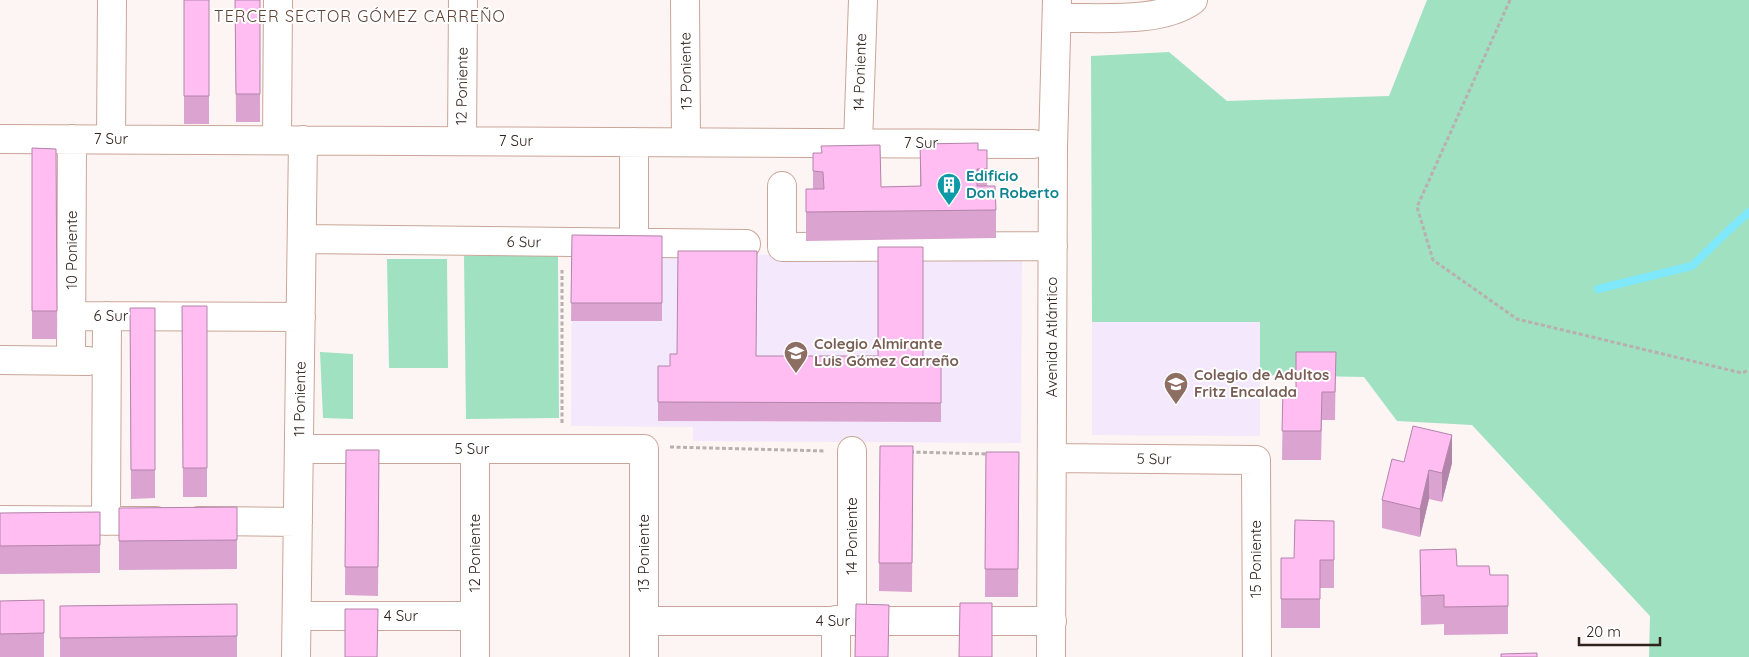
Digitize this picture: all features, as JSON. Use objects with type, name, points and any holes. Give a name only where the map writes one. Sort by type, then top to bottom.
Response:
[{"type":"street","points":[[111,139],[112,0]]},
{"type":"street","name":"11 Poniente","points":[[278,0],[290,140],[302,239],[296,657]]},
{"type":"street","name":"12 Poniente","points":[[462,141],[463,0]]},
{"type":"street","name":"13 Poniente","points":[[685,0],[686,142]]},
{"type":"street","name":"14 Poniente","points":[[858,143],[863,0]]},
{"type":"street","name":"Avenida Atlántico","points":[[1051,657],[1053,146],[1057,9],[1141,17],[1164,13],[1193,0]]},
{"type":"street","name":"7 Sur","points":[[0,139],[1033,144]]},
{"type":"street","name":"10 Poniente","points":[[71,360],[72,139]]},
{"type":"street","points":[[634,142],[634,243]]},
{"type":"street","points":[[782,186],[782,247],[1053,246]]},
{"type":"street","name":"6 Sur","points":[[302,239],[746,244]]},
{"type":"street","name":"6 Sur","points":[[71,316],[301,317]]},
{"type":"street","points":[[106,520],[107,316]]},
{"type":"street","points":[[0,360],[107,361]]},
{"type":"street","name":"5 Sur","points":[[299,449],[644,449]]},
{"type":"street","name":"12 Poniente","points":[[475,449],[475,657]]},
{"type":"street","name":"13 Poniente","points":[[644,449],[644,657]]},
{"type":"street","name":"14 Poniente","points":[[836,657],[844,620],[852,451]]},
{"type":"street","name":"5 Sur","points":[[1052,458],[1256,460]]},
{"type":"street","name":"15 Poniente","points":[[1256,460],[1256,657]]},
{"type":"street","points":[[0,520],[298,522]]},
{"type":"street","name":"4 Sur","points":[[297,616],[475,616]]},
{"type":"street","name":"4 Sur","points":[[644,621],[1052,621]]},
{"type":"path","points":[[1510,0],[1417,207],[1433,260],[1517,319],[1742,373],[1749,370]]},
{"type":"path","points":[[562,242],[562,449]]},
{"type":"shaded area","name":"Colegio Almirante Luis Gómez Carreño","points":[[572,254],[1022,256],[1021,443],[693,441],[693,427],[571,426]]},
{"type":"shaded area","name":"Colegio de Adultos Fritz Encalada","points":[[1092,322],[1260,322],[1260,436],[1092,435]]},
{"type":"green space","points":[[1427,0],[1749,0],[1749,657],[1649,657],[1650,616],[1472,425],[1397,421],[1364,377],[1260,375],[1260,322],[1092,322],[1091,56],[1169,52],[1227,101],[1389,96]]},
{"type":"green space","points":[[558,255],[559,418],[466,419],[464,256]]},
{"type":"green space","points":[[387,259],[447,259],[448,368],[389,368]]},
{"type":"green space","points":[[320,352],[353,354],[353,419],[323,418]]},
{"type":"building","points":[[184,0],[209,0],[209,96],[184,96]]},
{"type":"building","points":[[235,0],[260,0],[260,94],[236,94]]},
{"type":"building","points":[[978,143],[978,150],[987,150],[987,169],[977,169],[977,186],[995,186],[996,210],[806,212],[806,189],[824,189],[823,172],[813,171],[813,153],[822,153],[821,146],[880,145],[881,187],[921,186],[920,144]]},
{"type":"building","points":[[32,148],[56,149],[57,311],[32,311]]},
{"type":"building","points":[[572,235],[662,236],[662,303],[571,303]]},
{"type":"building","points":[[878,247],[923,247],[923,360],[941,360],[941,403],[658,402],[658,366],[670,366],[670,354],[677,354],[678,251],[757,251],[756,356],[878,356]]},
{"type":"building","points":[[182,306],[207,306],[207,468],[183,468]]},
{"type":"building","points":[[130,308],[155,308],[155,470],[131,470]]},
{"type":"building","points":[[1296,352],[1336,352],[1335,392],[1322,392],[1321,431],[1282,431],[1283,389],[1296,389]]},
{"type":"building","points":[[1413,426],[1452,435],[1442,473],[1429,470],[1420,509],[1382,500],[1392,459],[1404,462]]},
{"type":"building","points":[[880,446],[913,446],[912,563],[879,563]]},
{"type":"building","points":[[346,450],[379,450],[378,567],[345,567]]},
{"type":"building","points":[[986,452],[1019,452],[1018,569],[985,569]]},
{"type":"building","points":[[237,507],[237,540],[119,541],[119,508]]},
{"type":"building","points":[[100,512],[100,545],[0,546],[0,513]]},
{"type":"building","points":[[1295,520],[1334,521],[1334,560],[1320,560],[1320,599],[1281,599],[1281,558],[1294,558]]},
{"type":"building","points":[[1456,549],[1457,566],[1489,566],[1490,575],[1508,575],[1508,606],[1444,607],[1444,595],[1421,596],[1420,550]]},
{"type":"building","points":[[44,600],[44,633],[0,634],[0,601]]},
{"type":"building","points":[[960,603],[992,603],[992,657],[959,657]]},
{"type":"building","points":[[237,604],[237,636],[60,638],[60,606]]},
{"type":"building","points":[[856,604],[889,605],[888,657],[855,657]]},
{"type":"building","points":[[345,609],[378,609],[377,657],[345,657]]},
{"type":"building","points":[[1537,653],[1537,657],[1501,657],[1501,654]]},
{"type":"waterway","points":[[1598,289],[1692,266],[1749,212]]},
{"type":"place","name":"Edificio Don Roberto","points":[[949,206]]},
{"type":"place","name":"Colegio Almirante Luis Gómez Carreño","points":[[796,374]]},
{"type":"place","name":"Colegio de Adultos Fritz Encalada","points":[[1176,405]]},
{"type":"district","name":"TERCER SECTOR GÓMEZ CARREÑO","points":[[360,16]]}]
